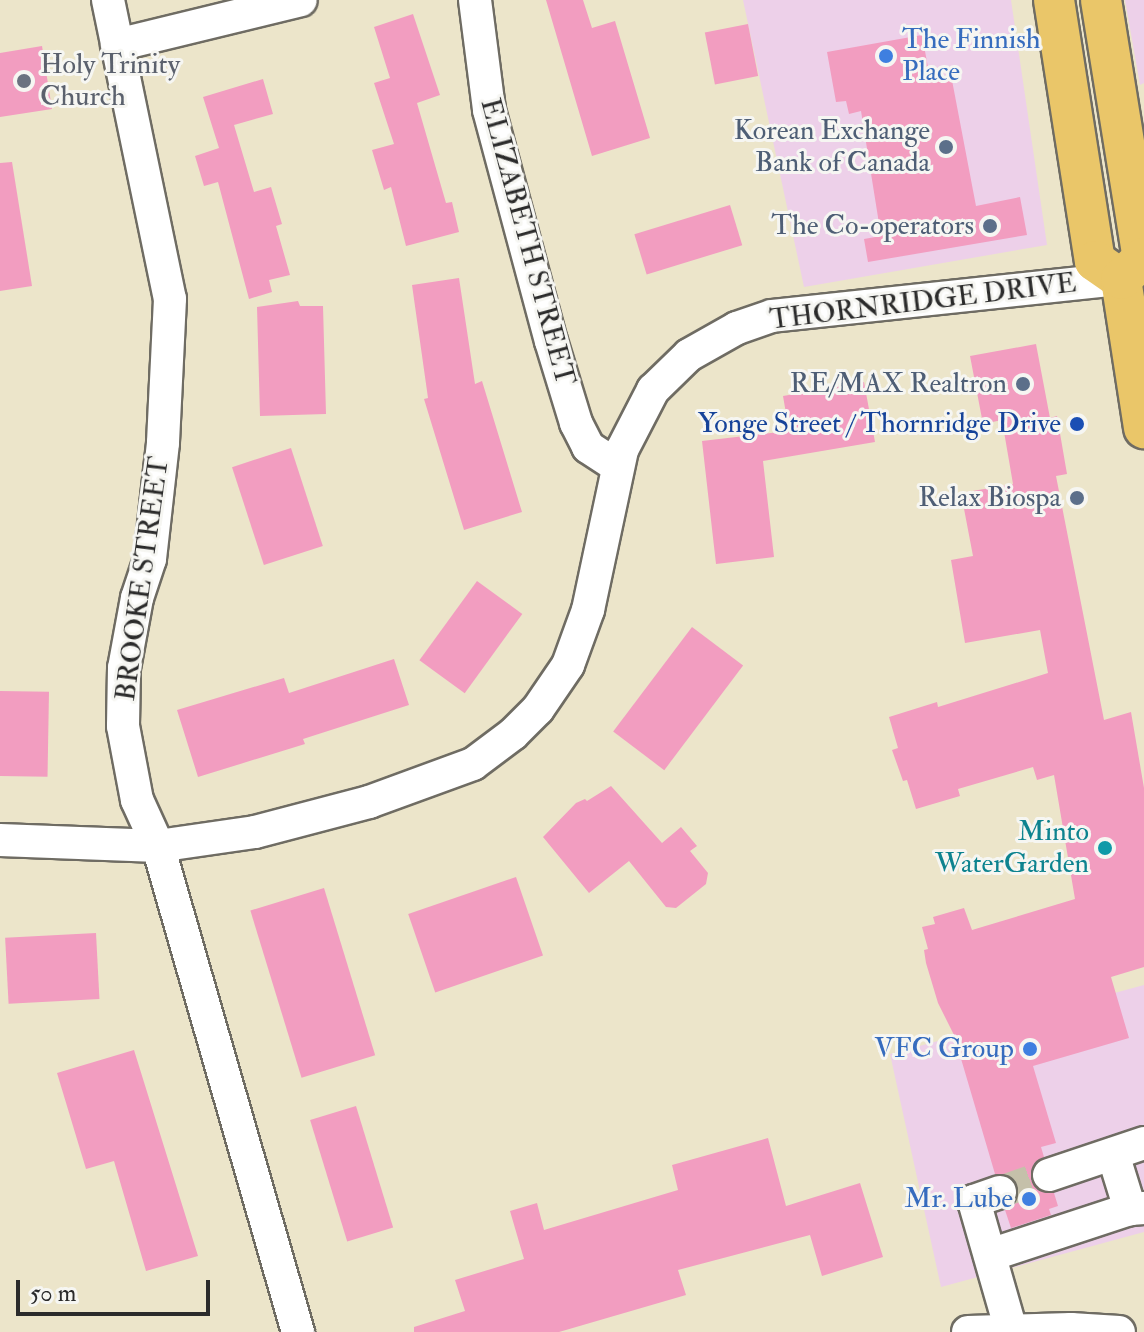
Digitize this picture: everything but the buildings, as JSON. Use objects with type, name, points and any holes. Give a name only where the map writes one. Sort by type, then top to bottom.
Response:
[{"type":"main road","points":[[1054,0],[1095,261],[1121,279],[1144,428]]},
{"type":"main road","points":[[1101,0],[1137,128],[1143,258],[1121,279]]},
{"type":"main road","points":[[1076,142],[1137,128]]},
{"type":"street","name":"BROOKE STREET","points":[[108,0],[142,151],[170,299],[169,385],[150,559],[137,598],[124,668],[123,726],[137,800],[158,846],[298,1332]]},
{"type":"street","points":[[117,45],[301,0]]},
{"type":"street","name":"ELIZABETH STREET","points":[[475,0],[489,110],[551,341],[588,447],[616,465]]},
{"type":"street","name":"THORNRIDGE DRIVE","points":[[0,840],[158,846],[255,832],[400,792],[473,764],[513,734],[538,709],[568,665],[588,610],[616,465],[630,429],[653,390],[689,355],[737,328],[772,316],[1121,279]]},
{"type":"street","points":[[1049,1175],[1144,1143]]},
{"type":"street","points":[[990,1255],[1137,1209],[1113,1154]]},
{"type":"street","points":[[1000,1192],[974,1201],[1011,1330]]},
{"type":"street","points":[[970,1332],[1119,1332]]},
{"type":"shaded area","points":[[743,0],[1011,0],[1047,245],[804,287]]},
{"type":"shaded area","points":[[1125,0],[1144,0],[1144,83],[1140,85]]},
{"type":"shaded area","points":[[1144,985],[1144,1232],[941,1287],[890,1054]]},
{"type":"tunnel","points":[[1000,1192],[1049,1175]]},
{"type":"place","name":"The Finnish Place","points":[[886,56]]},
{"type":"place","name":"Holy Trinity Church","points":[[24,81]]},
{"type":"place","name":"Korean Exchange Bank of Canada","points":[[946,147]]},
{"type":"place","name":"The Co-operators","points":[[990,226]]},
{"type":"place","name":"RE/MAX Realtron","points":[[1023,384]]},
{"type":"place","name":"Yonge Street / Thornridge Drive","points":[[1077,424]]},
{"type":"place","name":"Relax Biospa","points":[[1077,498]]},
{"type":"place","name":"Minto WaterGarden","points":[[1105,848]]},
{"type":"place","name":"VFC Group","points":[[1030,1049]]},
{"type":"place","name":"Mr. Lube","points":[[1029,1199]]}]
